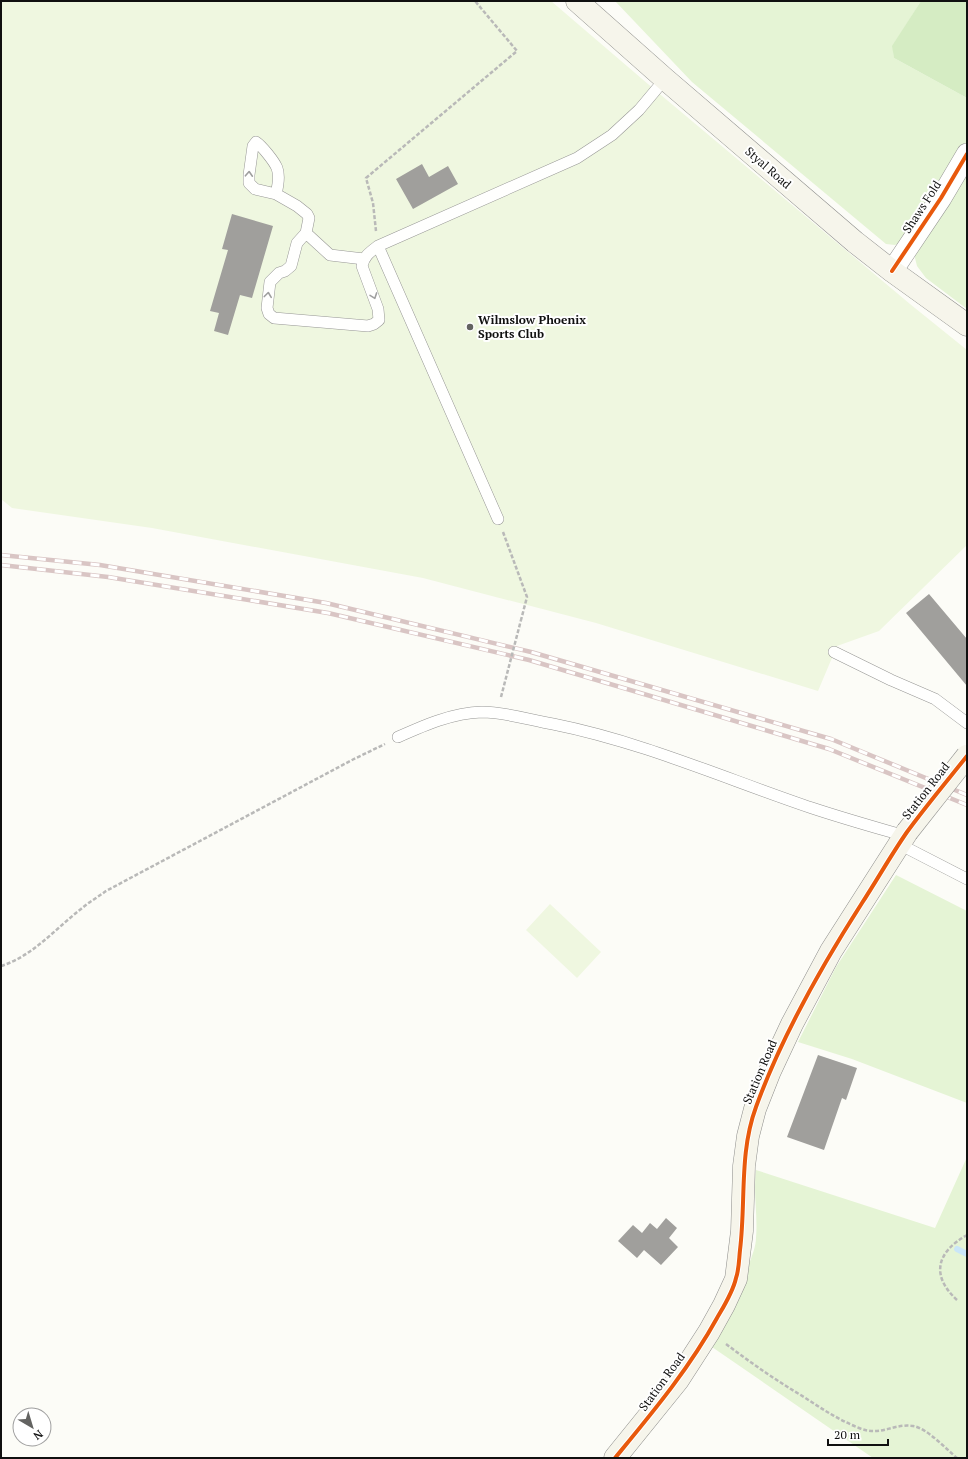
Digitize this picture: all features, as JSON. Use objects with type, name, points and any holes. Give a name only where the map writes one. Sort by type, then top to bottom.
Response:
[{"type":"street","name":"Styal Road","points":[[577,1],[855,242],[892,271],[967,325]]},
{"type":"street","name":"Shaws Fold","points":[[892,271],[941,198],[967,154]]},
{"type":"street","name":"Station Road","points":[[615,1458],[678,1380],[709,1332],[736,1279],[742,1231],[744,1166],[748,1136],[755,1109],[767,1077],[792,1024],[831,951],[904,837],[967,756]]},
{"type":"lane","points":[[276,194],[297,206],[307,214],[308,218],[306,233],[297,243],[291,266],[279,273],[270,282],[267,308],[269,314],[274,318],[368,326],[379,320],[378,309],[362,266],[364,259],[370,251],[378,246],[577,158],[612,135],[639,110],[664,78]]},
{"type":"lane","points":[[306,233],[330,255],[364,259]]},
{"type":"lane","points":[[378,246],[498,519]]},
{"type":"lane","points":[[834,652],[891,680],[935,699],[967,723]]},
{"type":"lane","points":[[398,737],[434,722],[455,716],[481,712],[496,713],[573,728],[646,748],[813,808],[904,837],[967,879]]},
{"type":"path","points":[[378,246],[373,203],[366,178],[517,51],[475,1]]},
{"type":"path","points":[[498,519],[527,596],[501,697]]},
{"type":"path","points":[[1,966],[14,962],[30,952],[81,908],[106,891],[398,737]]},
{"type":"path","points":[[956,1300],[950,1294],[942,1280],[940,1264],[951,1247],[958,1240],[967,1235]]},
{"type":"path","points":[[709,1332],[748,1361],[837,1418],[861,1429],[874,1432],[913,1426],[923,1430],[957,1458]]},
{"type":"green space","name":"Wilmslow Phoenix Sports Club","points":[[1,1],[551,1],[910,304],[967,350],[967,545],[879,631],[837,646],[818,691],[596,623],[423,578],[152,528],[12,508],[1,499]]},
{"type":"green space","points":[[615,1],[921,1],[893,46],[894,58],[967,98],[967,143],[942,185],[901,242],[895,245],[886,244],[692,82]]},
{"type":"green space","points":[[921,1],[967,1],[967,98],[894,58],[892,46]]},
{"type":"green space","points":[[967,171],[967,309],[926,278],[917,266],[914,254]]},
{"type":"green space","points":[[896,875],[967,911],[967,1103],[852,1059],[798,1042],[836,967]]},
{"type":"green space","points":[[550,904],[601,952],[577,978],[526,930]]},
{"type":"green space","points":[[967,1157],[967,1458],[873,1458],[712,1347],[734,1307],[755,1248],[756,1170],[935,1228]]},
{"type":"building","points":[[422,164],[429,177],[448,166],[458,184],[413,209],[396,179]]},
{"type":"building","points":[[232,214],[273,226],[252,298],[240,295],[228,335],[214,331],[219,313],[210,311],[228,250],[222,249]]},
{"type":"building","points":[[929,594],[967,639],[967,686],[906,613]]},
{"type":"building","points":[[818,1055],[857,1068],[846,1100],[842,1098],[824,1150],[787,1137]]},
{"type":"building","points":[[666,1218],[677,1228],[669,1238],[678,1247],[661,1265],[644,1250],[637,1258],[618,1241],[633,1225],[642,1233],[650,1223],[657,1229]]},
{"type":"waterway","points":[[957,1249],[967,1254]]},
{"type":"railway","points":[[1,555],[100,565],[326,603],[531,652],[831,739],[967,795]]},
{"type":"railway","points":[[1,565],[108,577],[328,613],[529,660],[829,749],[967,805]]},
{"type":"cycle path","points":[[892,271],[941,198],[967,154]]},
{"type":"cycle path","points":[[615,1458],[682,1373],[706,1337],[733,1288],[739,1264],[745,1160],[751,1124],[766,1080],[803,1002],[847,927],[901,841],[967,756]]},
{"type":"place","name":"Wilmslow Phoenix Sports Club","points":[[470,327]]}]
